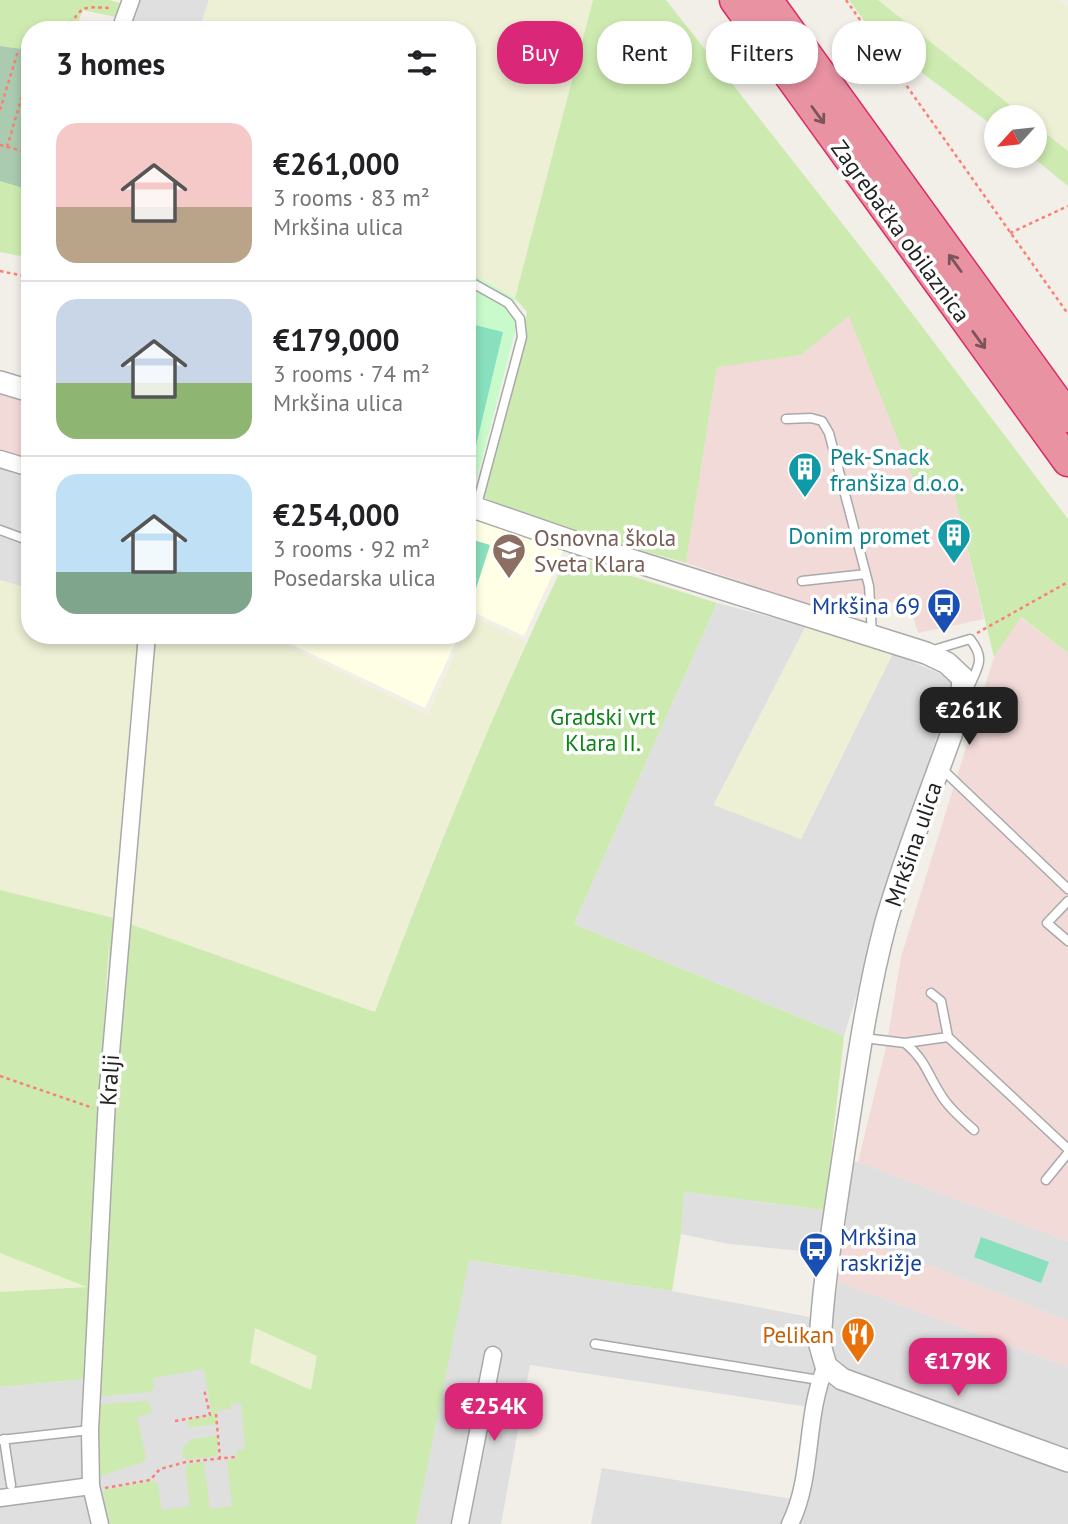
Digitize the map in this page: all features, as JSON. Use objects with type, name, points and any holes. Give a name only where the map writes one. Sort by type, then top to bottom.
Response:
[{"type":"highway","name":"Zagrebačka obilaznica","points":[[735,0],[1068,461]]},
{"type":"highway","name":"Zagrebačka obilaznica","points":[[767,0],[1068,417]]},
{"type":"street","points":[[123,21],[129,4]]},
{"type":"street","points":[[0,382],[21,388]]},
{"type":"street","points":[[0,459],[21,465]]},
{"type":"street","name":"Mrkšina ulica","points":[[476,509],[574,542],[872,634],[947,663],[963,678],[961,707],[889,912],[861,1037],[821,1327],[823,1373],[815,1395],[800,1498],[790,1524]]},
{"type":"street","name":"Kralji","points":[[100,1524],[90,1430],[106,1113],[146,644]]},
{"type":"street","points":[[460,1524],[493,1355]]},
{"type":"street","points":[[823,1373],[1068,1461]]},
{"type":"street","points":[[0,1498],[98,1487]]},
{"type":"lane","points":[[476,285],[508,303],[520,318],[522,337],[476,490]]},
{"type":"lane","points":[[786,419],[811,418],[822,421],[829,433],[869,586],[872,634]]},
{"type":"lane","points":[[0,530],[21,538]]},
{"type":"lane","points":[[802,581],[866,574]]},
{"type":"lane","points":[[926,653],[970,639],[977,649],[980,661],[961,707]]},
{"type":"lane","points":[[940,767],[1068,889]]},
{"type":"lane","points":[[1068,901],[1047,923],[1068,941]]},
{"type":"lane","points":[[931,993],[941,1001],[947,1037],[1068,1151],[1046,1180]]},
{"type":"lane","points":[[861,1037],[905,1043],[947,1037]]},
{"type":"lane","points":[[905,1043],[919,1055],[945,1101],[974,1130]]},
{"type":"lane","points":[[595,1344],[823,1373]]},
{"type":"lane","points":[[10,1485],[2,1440],[90,1430]]},
{"type":"path","points":[[846,0],[1068,314]]},
{"type":"path","points":[[73,21],[84,7],[129,4]]},
{"type":"path","points":[[0,110],[18,51]]},
{"type":"path","points":[[7,147],[21,100]]},
{"type":"path","points":[[0,145],[21,151]]},
{"type":"path","points":[[1010,233],[1068,206]]},
{"type":"path","points":[[0,271],[21,275]]},
{"type":"path","points":[[970,639],[980,630],[1068,582]]},
{"type":"path","points":[[0,1076],[106,1113]]},
{"type":"path","points":[[175,1421],[210,1415],[204,1389]]},
{"type":"path","points":[[216,1414],[220,1458]]},
{"type":"path","points":[[98,1487],[150,1480],[160,1469],[176,1465],[235,1457]]},
{"type":"shaded area","points":[[136,0],[209,0],[202,21],[129,21]]},
{"type":"shaded area","points":[[209,0],[593,0],[583,38],[583,21],[497,21],[497,84],[571,84],[515,298],[476,276],[476,21],[202,21]]},
{"type":"shaded area","points":[[878,0],[1060,0],[1068,7],[1068,151],[1047,134],[1047,105],[1010,105],[926,38],[926,21],[904,21]]},
{"type":"shaded area","points":[[0,46],[21,49],[21,187],[0,181]]},
{"type":"shaded area","points":[[849,315],[920,495],[953,488],[984,619],[918,633],[908,600],[831,612],[686,563],[717,366],[801,355]]},
{"type":"shaded area","points":[[0,390],[21,396],[21,461],[0,455]]},
{"type":"shaded area","points":[[0,464],[21,470],[21,586],[0,580]]},
{"type":"shaded area","name":"Osnovna škola Sveta Klara","points":[[476,521],[534,537],[564,549],[524,636],[476,613]]},
{"type":"shaded area","points":[[0,580],[21,586],[21,644],[283,644],[428,715],[459,644],[476,644],[476,618],[526,642],[431,865],[375,1012],[110,917],[0,890]]},
{"type":"shaded area","points":[[717,603],[806,626],[714,804],[801,839],[893,653],[954,680],[844,1036],[574,924]]},
{"type":"shaded area","points":[[1020,617],[1068,653],[1068,1241],[858,1162],[887,1043],[901,957],[994,657]]},
{"type":"shaded area","points":[[806,626],[893,653],[801,839],[714,805]]},
{"type":"shaded area","points":[[291,644],[455,644],[425,708]]},
{"type":"shaded area","points":[[851,1162],[858,1162],[1068,1241],[1068,1321],[915,1260],[841,1235]]},
{"type":"shaded area","points":[[684,1192],[825,1210],[823,1253],[729,1244],[681,1234]]},
{"type":"shaded area","points":[[841,1235],[915,1260],[1068,1321],[1068,1367],[838,1282]]},
{"type":"shaded area","points":[[0,1253],[89,1287],[0,1292]]},
{"type":"shaded area","points":[[468,1260],[672,1291],[831,1321],[838,1282],[1068,1367],[1068,1524],[591,1524],[602,1468],[805,1501],[822,1409],[530,1365],[501,1524],[416,1524]]},
{"type":"shaded area","points":[[255,1327],[317,1356],[311,1391],[250,1363]]},
{"type":"shaded area","points":[[327,1347],[292,1524],[0,1524],[0,1387],[87,1379]]},
{"type":"green space","points":[[0,0],[109,0],[124,4],[120,18],[83,10],[79,21],[21,21],[21,49],[0,46]]},
{"type":"green space","points":[[593,0],[666,0],[683,21],[597,21],[597,84],[692,84],[692,33],[706,51],[706,84],[732,84],[889,283],[1068,519],[1068,653],[1021,617],[994,657],[953,489],[920,496],[849,316],[801,355],[717,367],[686,563],[546,523],[483,497],[527,312],[515,298],[571,84],[583,84],[583,38]]},
{"type":"green space","points":[[849,0],[878,0],[904,21],[864,21]]},
{"type":"green space","points":[[926,38],[1010,105],[984,105],[984,119],[926,76]]},
{"type":"green space","points":[[1047,134],[1068,151],[1068,186],[1046,168]]},
{"type":"green space","points":[[0,155],[21,161],[21,256],[0,252]]},
{"type":"green space","points":[[476,276],[515,298],[517,324],[476,482]]},
{"type":"green space","points":[[476,325],[503,332],[476,446]]},
{"type":"green space","points":[[476,541],[490,545],[476,588]]},
{"type":"green space","name":"Gradski vrt Klara II.","points":[[569,553],[717,603],[574,924],[844,1036],[825,1210],[684,1192],[672,1291],[469,1260],[416,1524],[110,1524],[104,1490],[154,1481],[158,1484],[162,1510],[190,1506],[185,1468],[189,1464],[204,1462],[210,1509],[232,1506],[227,1460],[236,1459],[238,1450],[245,1449],[241,1403],[231,1404],[231,1409],[217,1410],[216,1424],[189,1428],[188,1420],[212,1416],[204,1369],[153,1378],[154,1388],[150,1392],[103,1396],[99,1391],[105,1246],[109,941],[89,1287],[87,1379],[0,1387],[0,1292],[87,1287],[0,1253],[0,890],[110,917],[375,1012],[467,781],[516,666]],"holes":[[[255,1328],[317,1356],[311,1390],[250,1363]]]},
{"type":"green space","points":[[981,1237],[1049,1262],[1041,1283],[974,1257]]},
{"type":"green space","points":[[146,1401],[150,1404],[152,1413],[137,1417],[146,1457],[144,1462],[100,1476],[97,1409],[103,1404]]},
{"type":"green space","points":[[215,1436],[218,1438],[217,1456],[188,1460],[183,1457],[183,1447],[192,1439]]},
{"type":"place","name":"Pek-Snack franšiza d.o.o.","points":[[805,499]]},
{"type":"place","name":"Donim promet","points":[[954,565]]},
{"type":"place","name":"Osnovna škola Sveta Klara","points":[[509,580]]},
{"type":"place","name":"Mrkšina 69","points":[[944,635]]},
{"type":"place","name":"Mrkšina raskrižje","points":[[816,1279]]},
{"type":"place","name":"Pelikan","points":[[858,1364]]}]
